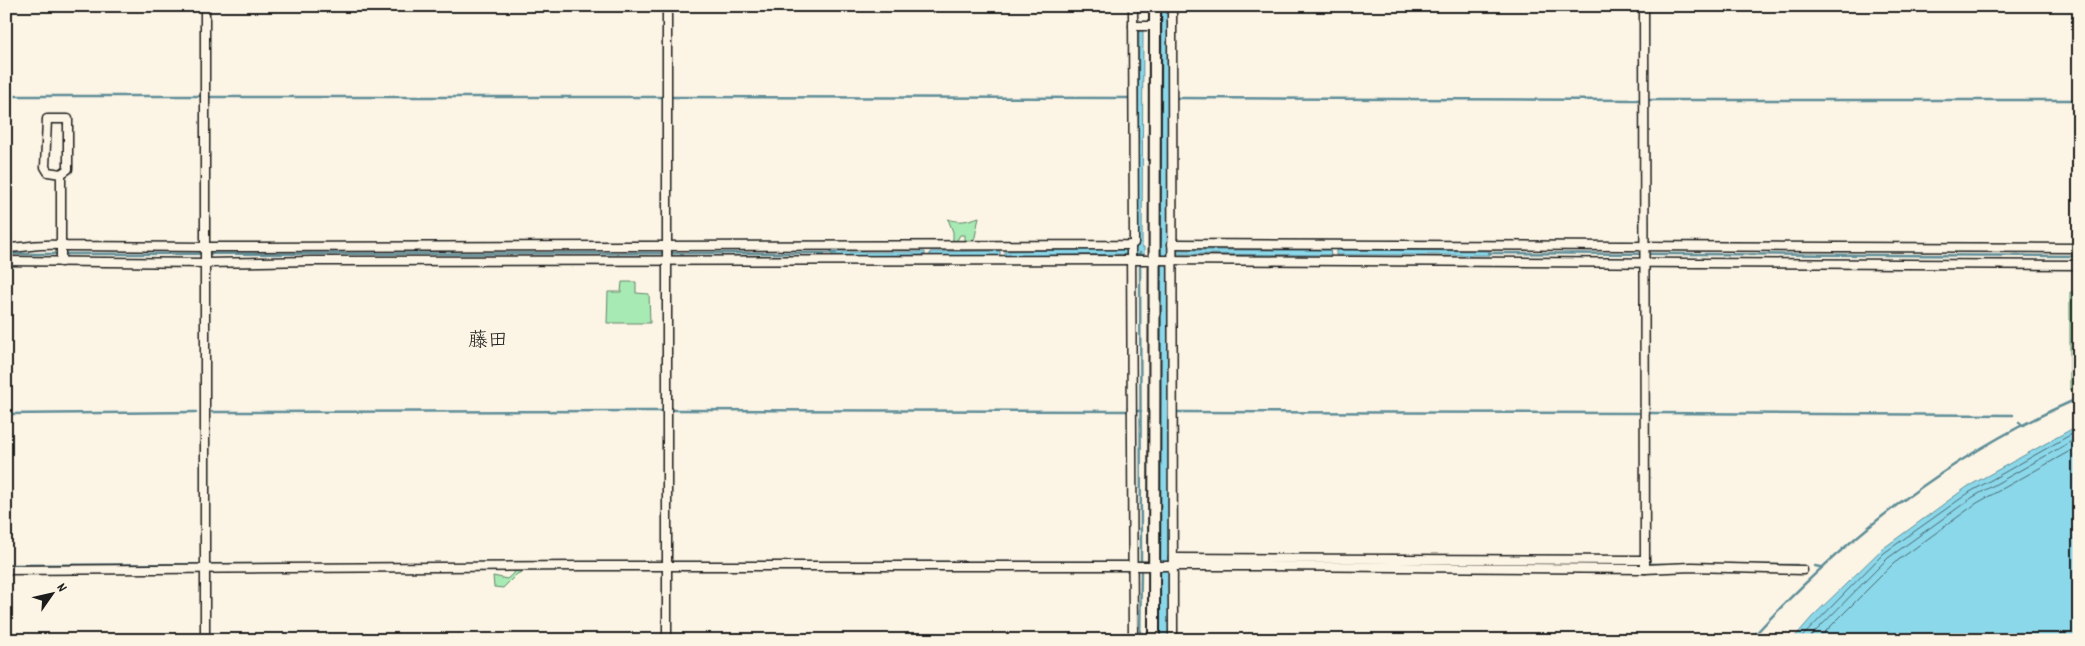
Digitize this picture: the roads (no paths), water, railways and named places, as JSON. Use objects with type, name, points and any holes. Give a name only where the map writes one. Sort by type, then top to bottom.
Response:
[{"type":"street","points":[[205,6],[205,640]]},
{"type":"street","points":[[667,6],[667,640]]},
{"type":"street","points":[[1133,6],[1142,26],[1167,256],[1173,558]]},
{"type":"street","points":[[1154,6],[1142,26],[1134,243],[1132,411],[1149,565],[1154,640]]},
{"type":"street","points":[[1133,640],[1149,565],[1167,256],[1172,6]]},
{"type":"street","points":[[1644,6],[1646,564]]},
{"type":"street","points":[[61,174],[48,172],[45,167],[47,119],[68,119],[68,168],[61,174],[61,254]]},
{"type":"street","points":[[6,262],[32,254],[45,244],[61,254],[1134,255]]},
{"type":"street","points":[[6,248],[32,254],[205,255],[1167,256],[1333,252],[1644,254],[2079,265]]},
{"type":"street","points":[[1167,256],[1333,252],[1644,254],[2079,248]]},
{"type":"street","points":[[1149,565],[1173,558],[1404,563],[1646,564],[1692,568],[1803,570]]},
{"type":"street","points":[[6,570],[204,566],[1404,563]]},
{"type":"street","points":[[1149,565],[1173,640]]},
{"type":"water","points":[[1162,6],[1169,6],[1169,254],[1163,255],[1161,253]]},
{"type":"water","points":[[1139,31],[1143,31],[1142,247],[1144,247],[1144,255],[1135,255],[1133,249],[1137,246]]},
{"type":"water","points":[[1128,249],[1128,254],[1005,256],[1005,251]]},
{"type":"water","points":[[1177,250],[1330,250],[1331,255],[1177,254]]},
{"type":"water","points":[[1336,250],[1490,251],[1490,255],[1336,255]]},
{"type":"water","points":[[1000,251],[1000,256],[930,256],[930,252]]},
{"type":"water","points":[[832,252],[925,252],[925,255],[832,256]]},
{"type":"water","points":[[2079,425],[2079,640],[1792,640],[1812,617],[1881,550],[1967,487]]},
{"type":"waterway","points":[[6,96],[199,96]]},
{"type":"waterway","points":[[208,97],[663,97]]},
{"type":"waterway","points":[[670,97],[1129,98]]},
{"type":"waterway","points":[[1176,98],[1640,100]]},
{"type":"waterway","points":[[1650,100],[2079,100]]},
{"type":"waterway","points":[[1164,640],[1165,244]]},
{"type":"waterway","points":[[6,254],[836,253]]},
{"type":"waterway","points":[[1140,253],[1141,562]]},
{"type":"waterway","points":[[1489,253],[2079,256]]},
{"type":"waterway","points":[[1750,640],[1823,567],[1861,533],[1902,501],[1987,445],[2032,420],[2079,398]]},
{"type":"waterway","points":[[671,410],[1141,411]]},
{"type":"waterway","points":[[212,412],[663,411]]},
{"type":"waterway","points":[[6,414],[196,412]]},
{"type":"waterway","points":[[1175,412],[1638,413]]},
{"type":"waterway","points":[[1648,413],[2013,415]]},
{"type":"waterway","points":[[2019,422],[2023,426]]},
{"type":"waterway","points":[[917,562],[1141,562]]},
{"type":"waterway","points":[[1164,562],[1169,562]]},
{"type":"waterway","points":[[1221,562],[1665,564]]},
{"type":"waterway","points":[[6,565],[284,564]]},
{"type":"waterway","points":[[1753,565],[1797,565]]},
{"type":"waterway","points":[[1815,566],[1820,567]]},
{"type":"waterway","points":[[1140,640],[1141,568]]},
{"type":"district","name":"藤田","points":[[488,342]]}]
